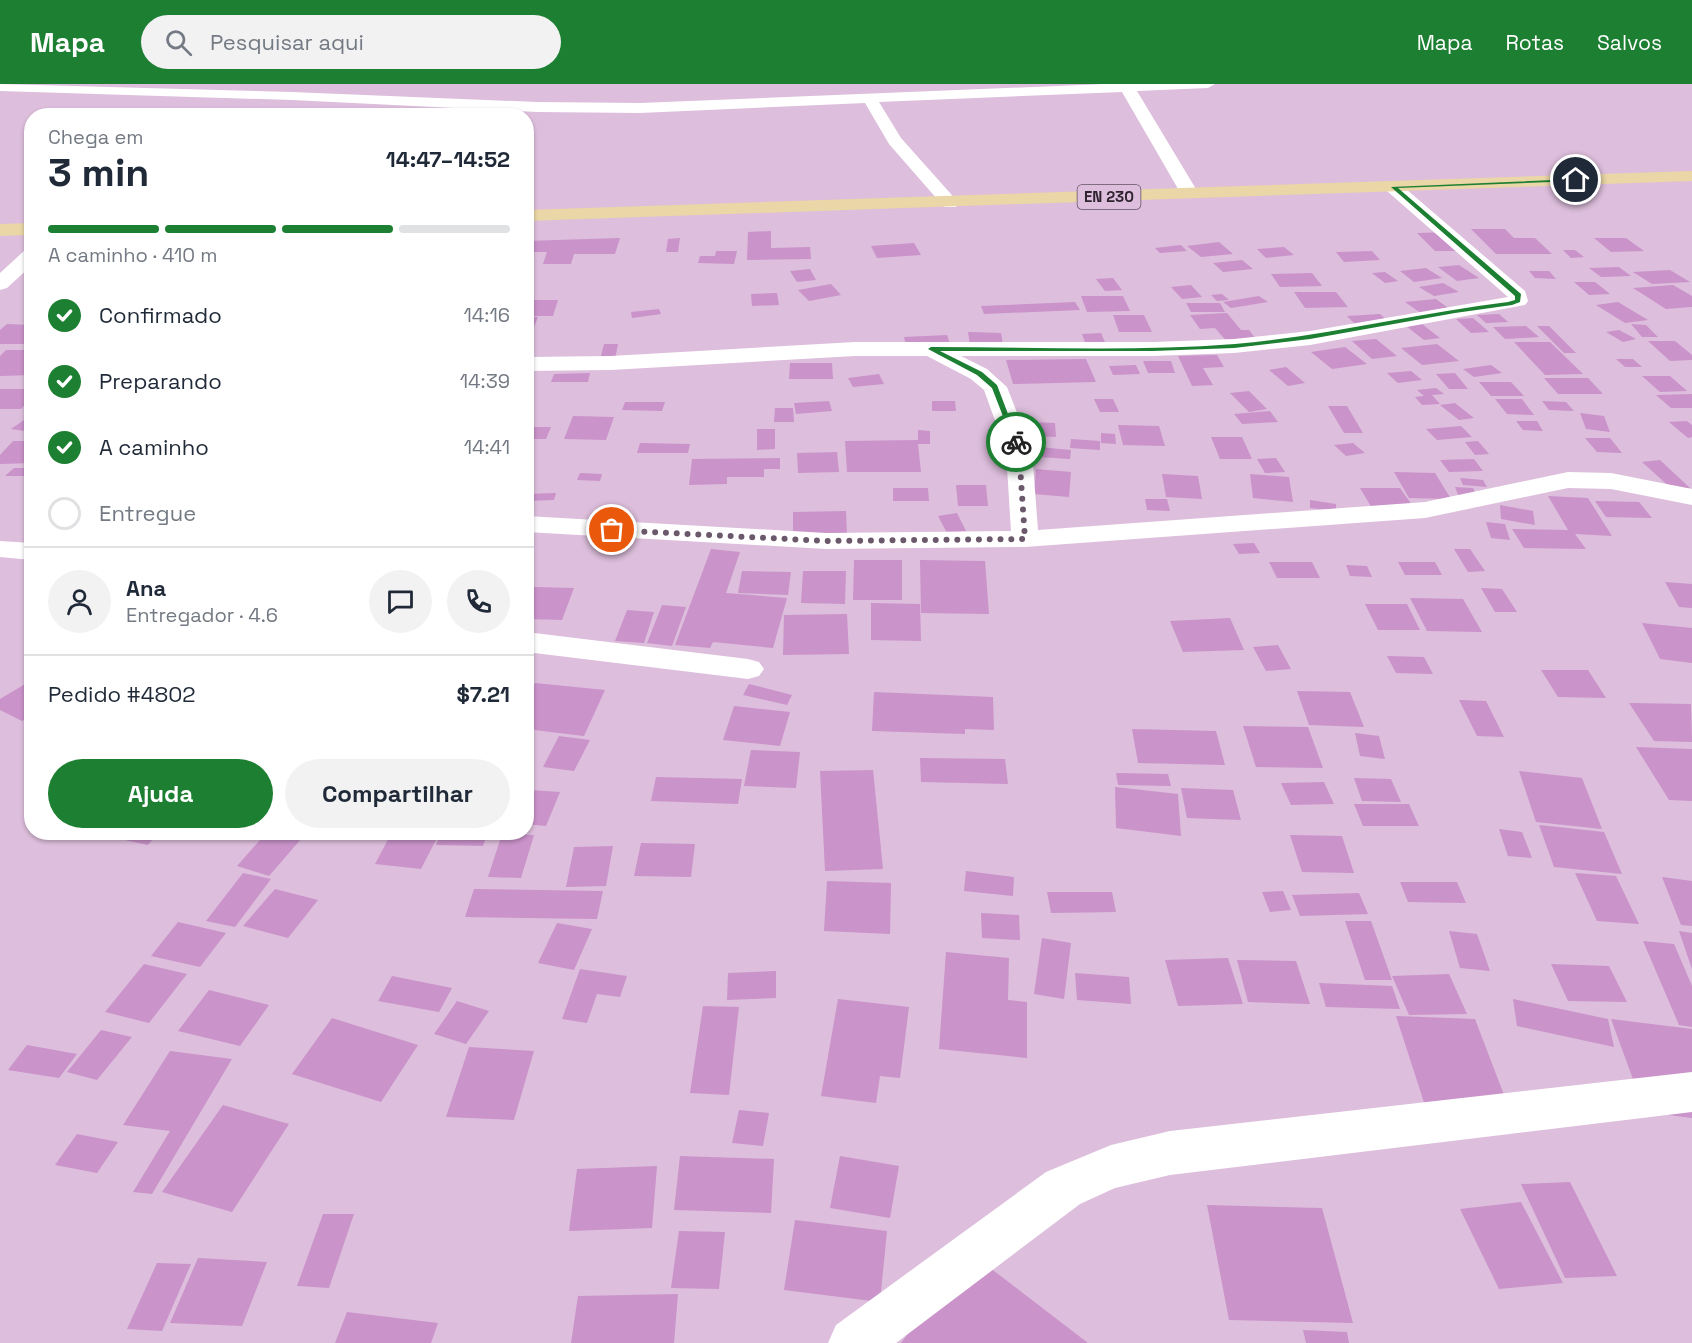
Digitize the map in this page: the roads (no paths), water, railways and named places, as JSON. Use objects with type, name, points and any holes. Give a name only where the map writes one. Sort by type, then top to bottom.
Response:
[{"type":"main road","name":"EN 230","points":[[534,216],[1692,176]]},
{"type":"main road","points":[[0,230],[24,229]]},
{"type":"street","points":[[270,108],[309,84]]},
{"type":"street","points":[[0,87],[292,96],[537,107],[640,108],[1208,84]]},
{"type":"street","points":[[1127,86],[1190,194]]},
{"type":"street","points":[[869,99],[895,141],[950,203]]},
{"type":"street","points":[[534,364],[611,363],[855,349],[1153,349],[1234,346],[1310,338],[1518,301],[1518,296],[1393,187]]},
{"type":"street","points":[[0,284],[24,262]]},
{"type":"street","points":[[931,349],[979,374],[995,387],[1019,451],[1025,539]]},
{"type":"street","points":[[534,524],[826,541],[1025,539],[1425,510],[1568,480],[1611,481],[1692,497]]},
{"type":"street","points":[[0,549],[24,551]]},
{"type":"street","points":[[534,643],[748,669]]},
{"type":"street","points":[[854,1343],[1063,1188],[1111,1167],[1170,1153],[1692,1092]]}]
